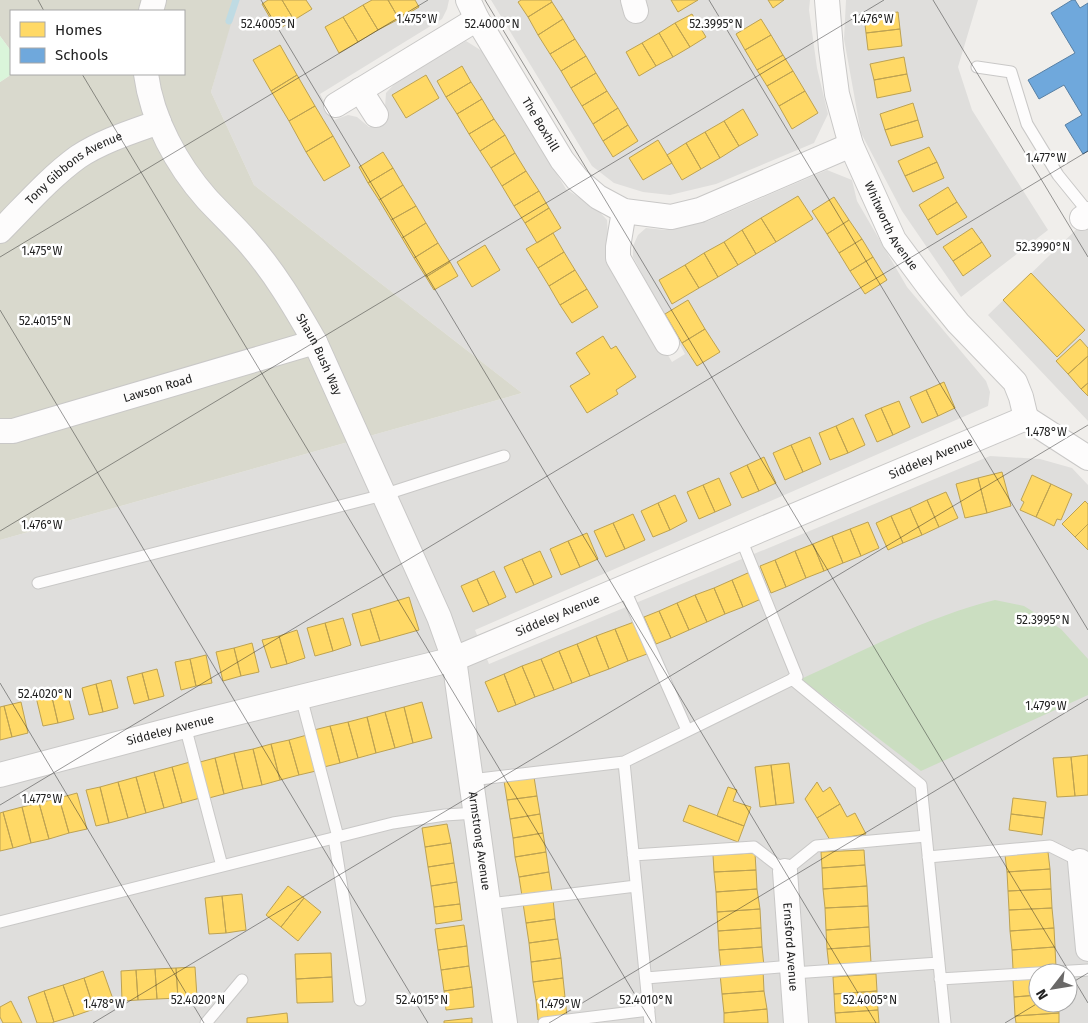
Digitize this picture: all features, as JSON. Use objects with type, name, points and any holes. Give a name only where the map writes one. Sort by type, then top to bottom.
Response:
[{"type":"street","name":"Whitworth Avenue","points":[[827,0],[830,49],[837,94],[851,145],[894,240],[958,323],[1015,382],[1026,418]]},
{"type":"street","name":"The Boxhill","points":[[336,105],[472,10],[562,160],[577,179],[598,198],[624,211],[671,217],[700,210],[851,145]]},
{"type":"street","name":"Shaun Bush Way","points":[[146,75],[152,104],[170,146],[206,198],[247,241],[265,264],[299,313],[315,342],[440,618],[454,659]]},
{"type":"street","points":[[360,90],[376,115]]},
{"type":"street","name":"Tony Gibbons Avenue","points":[[0,231],[51,179],[78,157],[104,142],[159,122]]},
{"type":"street","points":[[624,211],[618,258],[668,343]]},
{"type":"street","name":"Lawson Road","points":[[0,431],[13,431],[315,342]]},
{"type":"street","points":[[1026,418],[1088,458]]},
{"type":"street","name":"Siddeley Avenue","points":[[0,775],[185,726],[454,659],[1026,418]]},
{"type":"street","name":"Armstrong Avenue","points":[[454,659],[505,1023]]},
{"type":"street","points":[[1084,857],[1088,949]]},
{"type":"street","name":"Ernsford Avenue","points":[[784,871],[796,1023]]},
{"type":"lane","points":[[977,67],[1011,72],[1027,124],[1058,176],[1086,214]]},
{"type":"lane","points":[[38,583],[384,495],[504,456]]},
{"type":"lane","points":[[471,780],[624,762],[797,677],[741,539]]},
{"type":"lane","points":[[624,588],[687,730]]},
{"type":"lane","points":[[792,679],[922,785],[944,1023]]},
{"type":"lane","points":[[301,697],[336,837],[360,1000]]},
{"type":"lane","points":[[185,726],[222,866]]},
{"type":"lane","points":[[624,762],[650,1023]]},
{"type":"lane","points":[[0,922],[394,823],[444,815],[476,813]]},
{"type":"lane","points":[[633,855],[754,847],[784,871],[816,846],[926,836]]},
{"type":"lane","points":[[928,857],[1050,846],[1084,857]]},
{"type":"lane","points":[[489,904],[636,886]]},
{"type":"lane","points":[[646,978],[938,963]]},
{"type":"lane","points":[[940,979],[1088,970]]},
{"type":"lane","points":[[206,1023],[242,980]]},
{"type":"lane","points":[[544,1023],[649,1010]]},
{"type":"shaded area","points":[[0,0],[238,0],[211,92],[254,185],[522,393],[0,540],[0,82],[10,75],[185,75],[185,10],[10,10],[10,50],[0,36]]},
{"type":"shaded area","points":[[237,0],[449,0],[442,19],[320,94],[334,120],[348,115],[357,117],[369,127],[389,117],[385,107],[386,93],[397,81],[466,41],[482,51],[566,189],[597,209],[607,220],[609,251],[614,264],[672,362],[685,354],[633,257],[633,246],[638,235],[646,228],[665,230],[708,221],[827,170],[852,180],[857,201],[907,287],[986,381],[990,392],[988,406],[475,630],[489,664],[990,456],[1040,459],[1072,468],[1088,485],[1088,1023],[0,1023],[0,540],[522,393],[254,185],[211,92]]},
{"type":"shaded area","points":[[491,0],[810,0],[809,10],[817,68],[828,114],[814,143],[716,184],[670,195],[643,192],[614,183],[592,166]]},
{"type":"shaded area","points":[[846,0],[978,0],[958,67],[972,110],[1048,230],[961,297],[902,211],[861,133],[844,39]]},
{"type":"shaded area","points":[[1088,221],[1088,421],[988,315],[1083,223]]},
{"type":"green space","points":[[0,36],[10,50],[10,75],[0,82]]},
{"type":"green space","points":[[995,600],[1024,606],[1061,629],[1088,659],[1088,695],[921,771],[801,679],[945,615]]},
{"type":"building: Homes","points":[[268,0],[282,0],[294,20],[277,30],[262,4]]},
{"type":"building: Homes","points":[[282,0],[306,0],[312,9],[294,20]]},
{"type":"building: Homes","points":[[372,0],[388,0],[399,19],[378,30],[363,5]]},
{"type":"building: Homes","points":[[388,0],[415,0],[419,7],[399,19]]},
{"type":"building: Homes","points":[[521,0],[551,0],[552,2],[528,17],[518,2]]},
{"type":"building: Homes","points":[[671,0],[698,0],[678,12]]},
{"type":"building: Homes","points":[[768,0],[784,0],[773,8]]},
{"type":"building: Homes","points":[[552,2],[563,19],[538,35],[528,17]]},
{"type":"building: Homes","points":[[363,5],[378,30],[358,42],[343,17]]},
{"type":"building: Homes","points":[[898,12],[900,29],[866,33],[864,16]]},
{"type":"building: Homes","points":[[692,14],[706,37],[690,47],[675,23]]},
{"type":"building: Homes","points":[[343,17],[358,42],[339,53],[325,27]]},
{"type":"building: Homes","points":[[563,19],[575,39],[550,54],[538,35]]},
{"type":"building: Homes","points":[[761,19],[771,35],[745,50],[736,34]]},
{"type":"building: Homes","points":[[675,23],[690,47],[673,57],[659,33]]},
{"type":"building: Homes","points":[[900,29],[902,46],[868,50],[866,33]]},
{"type":"building: Homes","points":[[659,33],[673,57],[656,66],[642,43]]},
{"type":"building: Homes","points":[[771,35],[783,55],[757,70],[745,50]]},
{"type":"building: Homes","points":[[575,39],[586,56],[561,71],[550,54]]},
{"type":"building: Homes","points":[[642,43],[656,66],[639,76],[626,52]]},
{"type":"building: Homes","points":[[280,45],[297,75],[271,91],[253,60]]},
{"type":"building: Homes","points":[[783,55],[793,71],[767,86],[757,70]]},
{"type":"building: Homes","points":[[586,56],[596,73],[571,88],[561,71]]},
{"type":"building: Homes","points":[[904,57],[907,74],[874,80],[870,64]]},
{"type":"building: Homes","points":[[462,66],[471,82],[446,97],[437,81]]},
{"type":"building: Homes","points":[[793,71],[805,91],[779,106],[767,86]]},
{"type":"building: Homes","points":[[596,73],[607,91],[582,106],[571,88]]},
{"type":"building: Homes","points":[[907,74],[911,91],[877,98],[874,80]]},
{"type":"building: Homes","points":[[297,75],[315,106],[289,121],[271,91]]},
{"type":"building: Homes","points":[[426,75],[439,98],[406,118],[392,95]]},
{"type":"building: Homes","points":[[471,82],[482,99],[457,114],[446,97]]},
{"type":"building: Homes","points":[[607,91],[618,108],[593,124],[582,106]]},
{"type":"building: Homes","points":[[805,91],[818,113],[792,129],[779,106]]},
{"type":"building: Homes","points":[[482,99],[494,119],[469,134],[457,114]]},
{"type":"building: Homes","points":[[913,103],[918,120],[885,130],[880,114]]},
{"type":"building: Homes","points":[[315,106],[333,136],[306,152],[289,121]]},
{"type":"building: Homes","points":[[618,108],[628,125],[603,141],[593,124]]},
{"type":"building: Homes","points":[[743,109],[758,135],[739,146],[724,121]]},
{"type":"building: Homes","points":[[494,119],[505,135],[480,151],[469,134]]},
{"type":"building: Homes","points":[[918,120],[923,137],[891,146],[885,130]]},
{"type":"building: Homes","points":[[724,121],[739,146],[720,158],[705,132]]},
{"type":"building: Homes","points":[[628,125],[638,141],[613,157],[603,141]]},
{"type":"building: Homes","points":[[705,132],[720,158],[701,169],[686,143]]},
{"type":"building: Homes","points":[[505,135],[515,153],[491,168],[480,151]]},
{"type":"building: Homes","points":[[333,136],[350,166],[324,181],[306,152]]},
{"type":"building: Homes","points":[[658,140],[672,163],[643,180],[629,158]]},
{"type":"building: Homes","points":[[686,143],[701,169],[682,180],[667,155]]},
{"type":"building: Homes","points":[[929,147],[937,162],[905,176],[898,161]]},
{"type":"building: Homes","points":[[383,152],[393,168],[368,183],[359,167]]},
{"type":"building: Homes","points":[[515,153],[526,171],[502,186],[491,168]]},
{"type":"building: Homes","points":[[937,162],[944,178],[913,192],[905,176]]},
{"type":"building: Homes","points":[[393,168],[403,185],[379,200],[368,183]]},
{"type":"building: Homes","points":[[526,171],[539,191],[514,206],[502,186]]},
{"type":"building: Homes","points":[[403,185],[416,206],[391,220],[379,200]]},
{"type":"building: Homes","points":[[948,187],[957,202],[928,220],[919,205]]},
{"type":"building: Homes","points":[[539,191],[549,208],[525,223],[514,206]]},
{"type":"building: Homes","points":[[798,196],[813,219],[776,242],[761,218]]},
{"type":"building: Homes","points":[[834,197],[849,220],[827,234],[812,211]]},
{"type":"building: Homes","points":[[957,202],[967,217],[937,235],[928,220]]},
{"type":"building: Homes","points":[[416,206],[426,223],[402,238],[391,220]]},
{"type":"building: Homes","points":[[549,208],[561,228],[537,243],[525,223]]},
{"type":"building: Homes","points":[[761,218],[776,242],[756,254],[742,230]]},
{"type":"building: Homes","points":[[849,220],[862,239],[839,253],[827,234]]},
{"type":"building: Homes","points":[[426,223],[438,243],[414,258],[402,238]]},
{"type":"building: Homes","points":[[972,228],[982,242],[953,261],[943,247]]},
{"type":"building: Homes","points":[[742,230],[756,254],[738,265],[724,242]]},
{"type":"building: Homes","points":[[553,233],[564,252],[538,268],[526,249]]},
{"type":"building: Homes","points":[[862,239],[873,257],[850,271],[839,253]]},
{"type":"building: Homes","points":[[724,242],[738,265],[718,277],[704,253]]},
{"type":"building: Homes","points":[[982,242],[991,256],[963,276],[953,261]]},
{"type":"building: Homes","points":[[438,243],[450,262],[426,277],[414,258]]},
{"type":"building: Homes","points":[[485,245],[500,270],[472,287],[457,262]]},
{"type":"building: Homes","points":[[564,252],[575,270],[549,286],[538,268]]},
{"type":"building: Homes","points":[[704,253],[718,277],[699,288],[685,265]]},
{"type":"building: Homes","points":[[873,257],[887,280],[865,294],[850,271]]},
{"type":"building: Homes","points":[[450,262],[458,276],[434,290],[426,277]]},
{"type":"building: Homes","points":[[685,265],[699,288],[672,304],[659,280]]},
{"type":"building: Homes","points":[[575,270],[587,289],[560,305],[549,286]]},
{"type":"building: Homes","points":[[1031,273],[1085,330],[1057,357],[1003,300]]},
{"type":"building: Homes","points":[[587,289],[598,307],[572,323],[560,305]]},
{"type":"building: Homes","points":[[688,300],[705,329],[682,343],[665,314]]},
{"type":"building: Homes","points":[[705,329],[720,352],[697,366],[682,343]]},
{"type":"building: Homes","points":[[603,336],[611,349],[616,346],[636,377],[616,390],[618,394],[587,413],[570,386],[590,374],[576,353]]},
{"type":"building: Homes","points":[[1080,339],[1088,348],[1088,356],[1068,374],[1056,361]]},
{"type":"building: Homes","points":[[1088,356],[1088,383],[1081,389],[1068,374]]},
{"type":"building: Homes","points":[[944,382],[955,408],[938,416],[926,390]]},
{"type":"building: Homes","points":[[1088,383],[1088,396],[1081,389]]},
{"type":"building: Homes","points":[[926,390],[938,416],[922,423],[910,397]]},
{"type":"building: Homes","points":[[899,401],[910,427],[893,435],[881,408]]},
{"type":"building: Homes","points":[[881,408],[893,435],[877,442],[865,415]]},
{"type":"building: Homes","points":[[853,418],[865,445],[848,453],[836,426]]},
{"type":"building: Homes","points":[[836,426],[848,453],[830,460],[819,433]]},
{"type":"building: Homes","points":[[810,437],[821,464],[803,472],[791,445]]},
{"type":"building: Homes","points":[[791,445],[803,472],[785,480],[773,453]]},
{"type":"building: Homes","points":[[764,457],[776,483],[759,491],[747,465]]},
{"type":"building: Homes","points":[[747,465],[759,491],[742,498],[730,473]]},
{"type":"building: Homes","points":[[1002,472],[1011,506],[987,513],[978,478]]},
{"type":"building: Homes","points":[[1032,475],[1051,484],[1036,517],[1020,510],[1024,502],[1021,500]]},
{"type":"building: Homes","points":[[719,478],[731,505],[715,512],[703,485]]},
{"type":"building: Homes","points":[[978,478],[987,513],[965,518],[956,484]]},
{"type":"building: Homes","points":[[1051,484],[1072,494],[1061,520],[1057,519],[1054,526],[1036,517]]},
{"type":"building: Homes","points":[[703,485],[715,512],[699,519],[687,492]]},
{"type":"building: Homes","points":[[946,492],[958,518],[939,527],[927,500]]},
{"type":"building: Homes","points":[[675,495],[687,521],[670,530],[658,503]]},
{"type":"building: Homes","points":[[927,500],[939,527],[922,535],[910,508]]},
{"type":"building: Homes","points":[[1085,501],[1088,504],[1088,524],[1075,537],[1062,524]]},
{"type":"building: Homes","points":[[658,503],[670,530],[653,537],[641,511]]},
{"type":"building: Homes","points":[[910,508],[922,535],[903,543],[891,516]]},
{"type":"building: Homes","points":[[633,514],[645,540],[625,549],[613,523]]},
{"type":"building: Homes","points":[[891,516],[903,543],[888,550],[876,523]]},
{"type":"building: Homes","points":[[868,522],[879,548],[861,556],[850,529]]},
{"type":"building: Homes","points":[[613,523],[625,549],[606,557],[594,531]]},
{"type":"building: Homes","points":[[1088,524],[1088,550],[1075,537]]},
{"type":"building: Homes","points":[[850,529],[861,556],[843,563],[832,536]]},
{"type":"building: Homes","points":[[587,533],[598,559],[580,567],[568,541]]},
{"type":"building: Homes","points":[[832,536],[843,563],[824,571],[813,544]]},
{"type":"building: Homes","points":[[568,541],[580,567],[561,575],[550,549]]},
{"type":"building: Homes","points":[[813,544],[824,571],[806,578],[795,551]]},
{"type":"building: Homes","points":[[540,551],[552,577],[534,585],[522,559]]},
{"type":"building: Homes","points":[[795,551],[806,578],[786,587],[775,560]]},
{"type":"building: Homes","points":[[522,559],[534,585],[516,593],[504,567]]},
{"type":"building: Homes","points":[[775,560],[786,587],[771,593],[760,566]]},
{"type":"building: Homes","points":[[494,571],[506,597],[489,605],[477,579]]},
{"type":"building: Homes","points":[[750,572],[761,599],[743,607],[732,580]]},
{"type":"building: Homes","points":[[477,579],[489,605],[473,612],[461,586]]},
{"type":"building: Homes","points":[[732,580],[743,607],[725,614],[714,588]]},
{"type":"building: Homes","points":[[714,588],[725,614],[707,622],[695,595]]},
{"type":"building: Homes","points":[[695,595],[707,622],[689,630],[677,603]]},
{"type":"building: Homes","points":[[409,597],[419,630],[380,641],[370,609]]},
{"type":"building: Homes","points":[[677,603],[689,630],[671,638],[659,611]]},
{"type":"building: Homes","points":[[370,609],[380,641],[361,646],[352,614]]},
{"type":"building: Homes","points":[[659,611],[671,638],[656,644],[644,617]]},
{"type":"building: Homes","points":[[343,618],[351,645],[333,651],[325,623]]},
{"type":"building: Homes","points":[[634,622],[647,654],[628,661],[615,629]]},
{"type":"building: Homes","points":[[325,623],[333,651],[315,656],[307,628]]},
{"type":"building: Homes","points":[[615,629],[628,661],[609,669],[596,636]]},
{"type":"building: Homes","points":[[297,630],[305,658],[287,664],[279,636]]},
{"type":"building: Homes","points":[[279,636],[287,664],[271,668],[262,640]]},
{"type":"building: Homes","points":[[596,636],[609,669],[590,676],[577,644]]},
{"type":"building: Homes","points":[[252,643],[259,672],[241,676],[234,648]]},
{"type":"building: Homes","points":[[577,644],[590,676],[572,683],[559,651]]},
{"type":"building: Homes","points":[[234,648],[241,676],[223,681],[216,652]]},
{"type":"building: Homes","points":[[559,651],[572,683],[554,690],[541,659]]},
{"type":"building: Homes","points":[[206,655],[212,683],[196,686],[190,659]]},
{"type":"building: Homes","points":[[190,659],[196,686],[181,690],[175,662]]},
{"type":"building: Homes","points":[[541,659],[554,690],[535,697],[522,666]]},
{"type":"building: Homes","points":[[522,666],[535,697],[516,705],[504,674]]},
{"type":"building: Homes","points":[[157,669],[164,696],[149,700],[142,673]]},
{"type":"building: Homes","points":[[142,673],[149,700],[134,704],[127,677]]},
{"type":"building: Homes","points":[[504,674],[516,705],[498,712],[485,682]]},
{"type":"building: Homes","points":[[111,680],[118,708],[103,712],[96,684]]},
{"type":"building: Homes","points":[[96,684],[103,712],[89,715],[82,688]]},
{"type":"building: Homes","points":[[66,689],[74,719],[58,723],[51,693]]},
{"type":"building: Homes","points":[[51,693],[58,723],[43,726],[36,697]]},
{"type":"building: Homes","points":[[21,702],[28,733],[12,737],[4,706]]},
{"type":"building: Homes","points":[[422,702],[432,738],[413,743],[404,707]]},
{"type":"building: Homes","points":[[4,706],[12,737],[0,740],[0,707]]},
{"type":"building: Homes","points":[[404,707],[413,743],[395,748],[385,712]]},
{"type":"building: Homes","points":[[385,712],[395,748],[376,753],[367,717]]},
{"type":"building: Homes","points":[[367,717],[376,753],[358,758],[348,722]]},
{"type":"building: Homes","points":[[348,722],[358,758],[340,763],[330,726]]},
{"type":"building: Homes","points":[[330,726],[340,763],[324,767],[314,730]]},
{"type":"building: Homes","points":[[307,735],[316,771],[299,775],[289,740]]},
{"type":"building: Homes","points":[[289,740],[299,775],[280,780],[271,744]]},
{"type":"building: Homes","points":[[271,744],[280,780],[262,785],[253,749]]},
{"type":"building: Homes","points":[[253,749],[262,785],[243,789],[234,753]]},
{"type":"building: Homes","points":[[234,753],[243,789],[224,794],[215,758]]},
{"type":"building: Homes","points":[[1088,755],[1088,795],[1075,796],[1071,757]]},
{"type":"building: Homes","points":[[1071,757],[1075,796],[1057,797],[1053,758]]},
{"type":"building: Homes","points":[[215,758],[224,794],[209,798],[200,762]]},
{"type":"building: Homes","points":[[190,762],[200,798],[182,803],[172,767]]},
{"type":"building: Homes","points":[[789,763],[794,803],[776,805],[771,765]]},
{"type":"building: Homes","points":[[771,765],[776,805],[760,807],[755,767]]},
{"type":"building: Homes","points":[[172,767],[182,803],[164,808],[154,772]]},
{"type":"building: Homes","points":[[154,772],[164,808],[146,813],[136,777]]},
{"type":"building: Homes","points":[[136,777],[146,813],[128,818],[118,782]]},
{"type":"building: Homes","points":[[534,777],[537,796],[507,800],[504,781]]},
{"type":"building: Homes","points":[[118,782],[128,818],[109,823],[100,787]]},
{"type":"building: Homes","points":[[817,782],[823,792],[830,787],[840,804],[817,818],[805,799]]},
{"type":"building: Homes","points":[[100,787],[109,823],[96,826],[86,790]]},
{"type":"building: Homes","points":[[728,787],[737,790],[733,801],[751,807],[744,826],[717,816]]},
{"type":"building: Homes","points":[[77,793],[87,829],[69,833],[59,798]]},
{"type":"building: Homes","points":[[537,796],[540,814],[510,819],[507,800]]},
{"type":"building: Homes","points":[[59,798],[69,833],[49,839],[39,803]]},
{"type":"building: Homes","points":[[1013,798],[1046,802],[1044,818],[1011,814]]},
{"type":"building: Homes","points":[[39,803],[49,839],[31,843],[22,807]]},
{"type":"building: Homes","points":[[840,804],[847,817],[855,813],[866,834],[830,840],[817,818]]},
{"type":"building: Homes","points":[[689,805],[744,826],[738,842],[683,821]]},
{"type":"building: Homes","points":[[22,807],[31,843],[13,848],[3,812]]},
{"type":"building: Homes","points":[[3,812],[13,848],[0,851],[0,813]]},
{"type":"building: Homes","points":[[540,814],[543,833],[513,838],[510,819]]},
{"type":"building: Homes","points":[[1011,814],[1044,818],[1042,835],[1009,830]]},
{"type":"building: Homes","points":[[447,824],[451,843],[425,847],[422,828]]},
{"type":"building: Homes","points":[[543,833],[546,852],[515,857],[513,838]]},
{"type":"building: Homes","points":[[451,843],[454,863],[428,867],[425,847]]},
{"type":"building: Homes","points":[[864,850],[865,865],[822,868],[821,852]]},
{"type":"building: Homes","points":[[546,852],[549,872],[519,877],[515,857]]},
{"type":"building: Homes","points":[[1048,852],[1050,869],[1007,872],[1005,855]]},
{"type":"building: Homes","points":[[755,853],[756,870],[714,872],[713,855]]},
{"type":"building: Homes","points":[[454,863],[457,882],[431,886],[428,867]]},
{"type":"building: Homes","points":[[865,865],[867,886],[823,889],[822,868]]},
{"type":"building: Homes","points":[[1050,869],[1051,889],[1008,891],[1007,872]]},
{"type":"building: Homes","points":[[756,870],[757,889],[716,892],[714,872]]},
{"type":"building: Homes","points":[[549,872],[552,891],[522,896],[519,877]]},
{"type":"building: Homes","points":[[457,882],[460,904],[434,907],[431,886]]},
{"type":"building: Homes","points":[[288,886],[304,898],[281,927],[266,915]]},
{"type":"building: Homes","points":[[867,886],[868,906],[825,908],[823,889]]},
{"type":"building: Homes","points":[[757,889],[760,909],[717,912],[716,892]]},
{"type":"building: Homes","points":[[1051,889],[1052,908],[1009,910],[1008,891]]},
{"type":"building: Homes","points":[[242,894],[246,930],[226,933],[222,896]]},
{"type":"building: Homes","points":[[222,896],[226,933],[209,934],[205,898]]},
{"type":"building: Homes","points":[[304,898],[321,912],[298,941],[281,927]]},
{"type":"building: Homes","points":[[553,899],[555,919],[526,923],[523,903]]},
{"type":"building: Homes","points":[[460,904],[462,920],[436,924],[434,907]]},
{"type":"building: Homes","points":[[868,906],[869,927],[826,930],[825,908]]},
{"type":"building: Homes","points":[[1052,908],[1054,928],[1010,931],[1009,910]]},
{"type":"building: Homes","points":[[760,909],[761,928],[718,931],[717,912]]},
{"type":"building: Homes","points":[[555,919],[558,939],[529,943],[526,923]]},
{"type":"building: Homes","points":[[464,925],[467,946],[438,950],[435,929]]},
{"type":"building: Homes","points":[[869,927],[870,946],[827,949],[826,930]]},
{"type":"building: Homes","points":[[761,928],[762,947],[719,950],[718,931]]},
{"type":"building: Homes","points":[[1054,928],[1055,947],[1012,950],[1010,931]]},
{"type":"building: Homes","points":[[558,939],[561,958],[531,962],[529,943]]},
{"type":"building: Homes","points":[[467,946],[469,966],[441,970],[438,950]]},
{"type":"building: Homes","points":[[870,946],[871,963],[829,967],[827,949]]},
{"type":"building: Homes","points":[[762,947],[764,966],[721,969],[719,950]]},
{"type":"building: Homes","points":[[1055,947],[1056,963],[1028,963],[1028,968],[1013,969],[1012,950]]},
{"type":"building: Homes","points":[[331,953],[332,977],[296,979],[295,954]]},
{"type":"building: Homes","points":[[561,958],[563,978],[533,982],[531,962]]},
{"type":"building: Homes","points":[[469,966],[472,987],[444,991],[441,970]]},
{"type":"building: Homes","points":[[195,967],[197,997],[178,998],[176,968]]},
{"type":"building: Homes","points":[[176,968],[178,998],[157,999],[155,969]]},
{"type":"building: Homes","points":[[155,969],[157,999],[138,1000],[136,970]]},
{"type":"building: Homes","points":[[136,970],[138,1000],[122,1001],[121,971]]},
{"type":"building: Homes","points":[[763,970],[764,991],[722,994],[720,974]]},
{"type":"building: Homes","points":[[103,971],[114,1002],[94,1009],[84,978]]},
{"type":"building: Homes","points":[[876,974],[877,991],[834,994],[833,977]]},
{"type":"building: Homes","points":[[332,977],[333,1002],[297,1003],[296,979]]},
{"type":"building: Homes","points":[[84,978],[94,1009],[74,1016],[63,985]]},
{"type":"building: Homes","points":[[563,978],[565,997],[536,1000],[533,982]]},
{"type":"building: Homes","points":[[1028,979],[1028,996],[1014,997],[1013,980]]},
{"type":"building: Homes","points":[[63,985],[74,1016],[54,1022],[44,991]]},
{"type":"building: Homes","points":[[472,987],[474,1007],[446,1010],[444,991]]},
{"type":"building: Homes","points":[[44,991],[54,1022],[52,1023],[37,1023],[28,997]]},
{"type":"building: Homes","points":[[764,991],[767,1009],[724,1013],[722,994]]},
{"type":"building: Homes","points":[[877,991],[878,1010],[835,1013],[834,994]]},
{"type":"building: Homes","points":[[1028,996],[1028,1013],[1059,1013],[1015,1016],[1014,997]]},
{"type":"building: Homes","points":[[565,997],[567,1017],[538,1020],[536,1000]]},
{"type":"building: Homes","points":[[11,1001],[22,1023],[3,1023],[0,1017],[0,1007]]},
{"type":"building: Homes","points":[[767,1009],[768,1023],[724,1023],[724,1013]]},
{"type":"building: Homes","points":[[878,1010],[879,1023],[836,1023],[835,1013]]},
{"type":"building: Homes","points":[[287,1013],[288,1023],[247,1023],[247,1018]]},
{"type":"building: Homes","points":[[1059,1013],[1059,1023],[1016,1023],[1015,1016]]},
{"type":"building: Homes","points":[[472,1018],[472,1023],[444,1023],[444,1021]]},
{"type":"building: Schools","points":[[1075,0],[1080,8],[1088,3],[1088,151],[1083,154],[1065,125],[1082,115],[1064,85],[1039,99],[1028,80],[1075,53],[1051,13]]},
{"type":"waterway","points":[[229,21],[236,0]]}]
